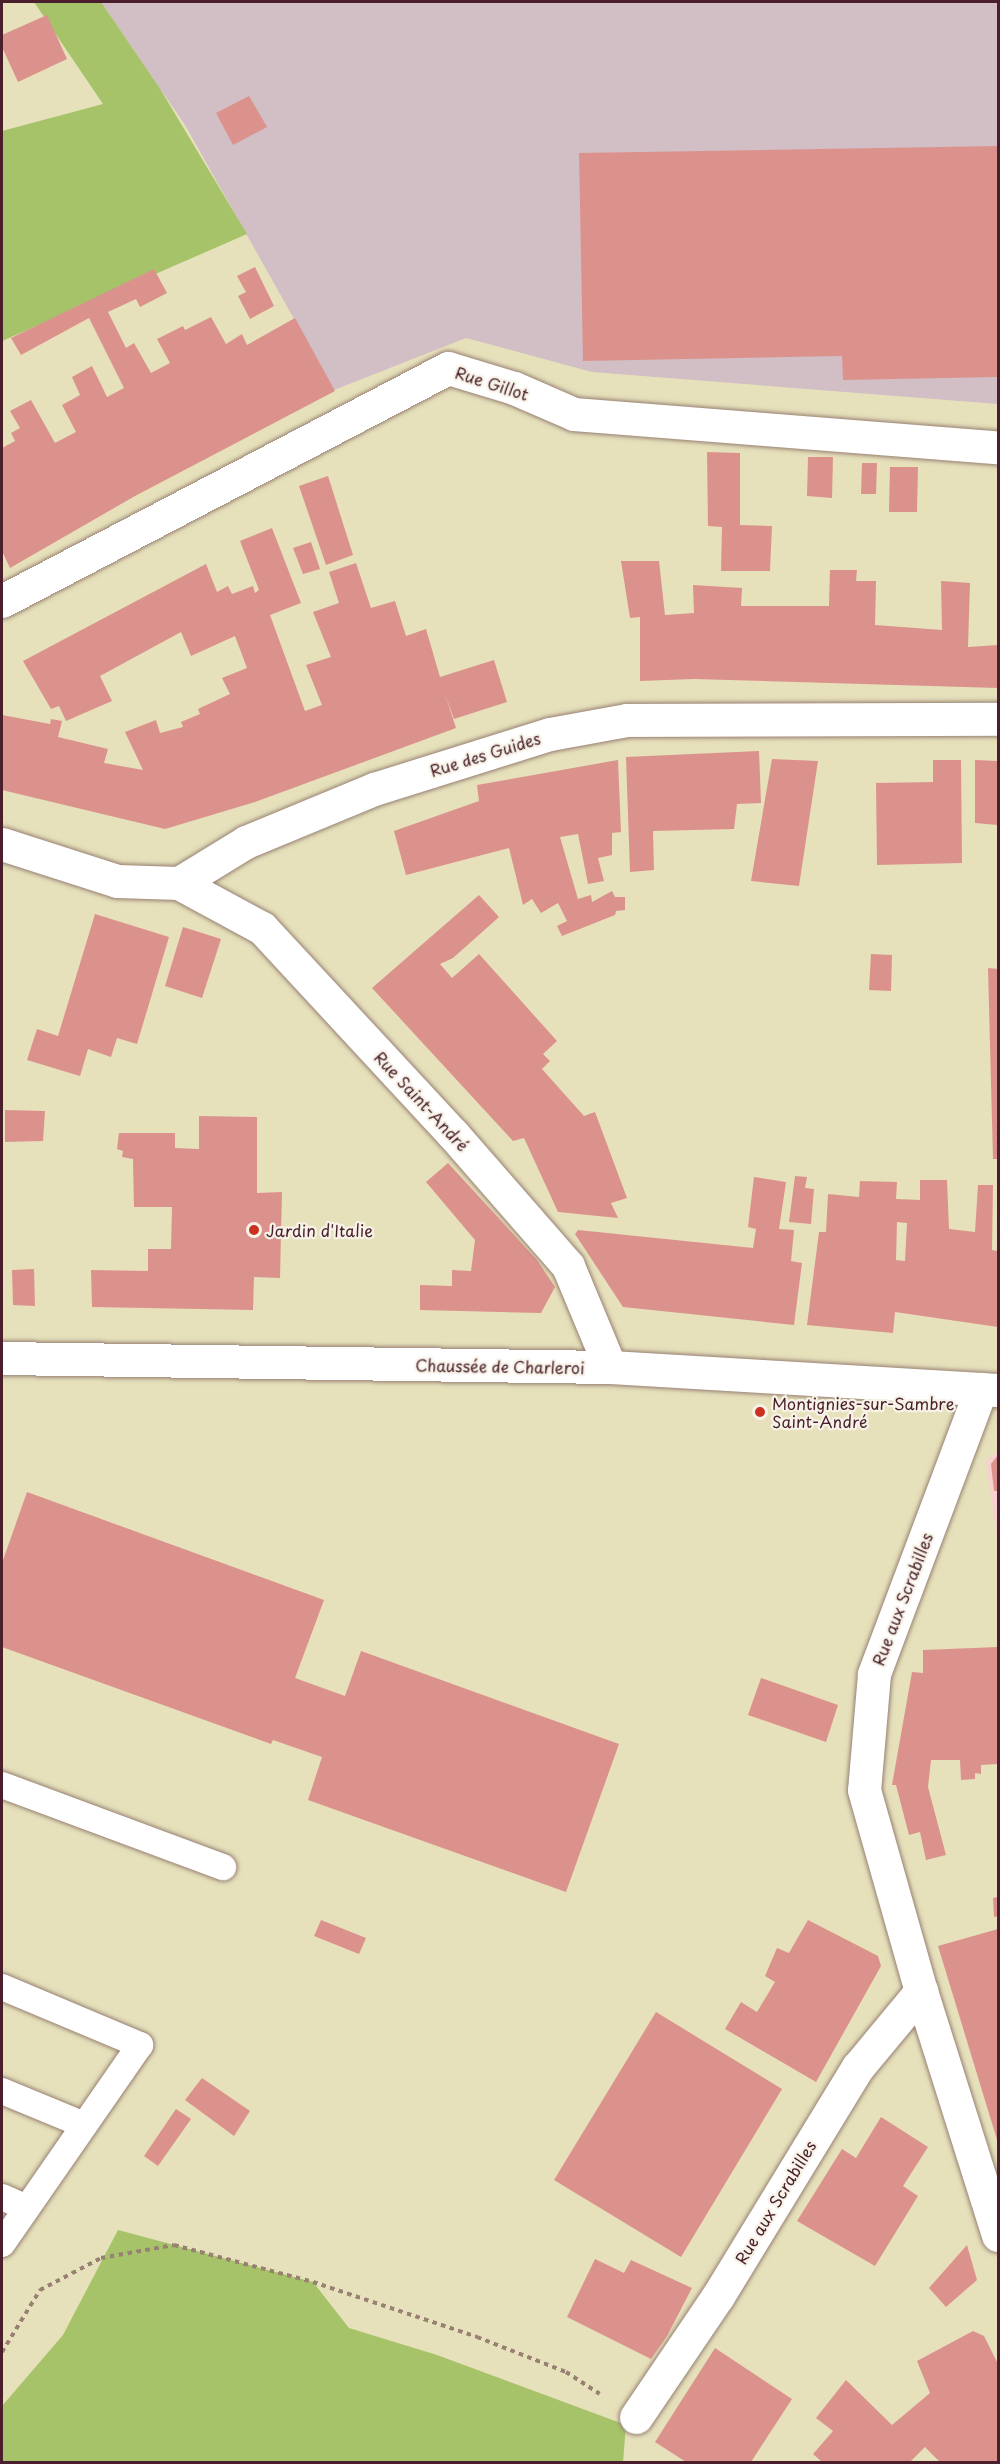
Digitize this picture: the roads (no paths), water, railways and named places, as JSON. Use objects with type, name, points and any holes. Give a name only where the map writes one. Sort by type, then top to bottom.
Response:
[{"type":"street","name":"Rue Gillot","points":[[2,601],[448,369],[514,388],[574,414],[999,447]]},
{"type":"street","name":"Rue des Guides","points":[[179,884],[246,842],[374,789],[550,734],[627,720],[999,719]]},
{"type":"street","points":[[2,844],[117,881],[179,884]]},
{"type":"street","name":"Rue Saint-André","points":[[179,884],[262,928],[453,1134],[568,1266],[610,1367]]},
{"type":"street","name":"Chaussée de Charleroi","points":[[2,1358],[610,1367],[990,1389]]},
{"type":"street","name":"Rue aux Scrabilles","points":[[990,1389],[874,1674],[864,1790],[921,1991],[999,2235]]},
{"type":"street","name":"Rue aux Scrabilles","points":[[636,2417],[718,2296],[858,2067],[921,1991]]},
{"type":"lane","points":[[2,1785],[223,1867]]},
{"type":"lane","points":[[2,1987],[140,2045],[2,2244]]},
{"type":"lane","points":[[2,2091],[84,2125]]},
{"type":"lane","points":[[2,2198],[27,2208]]},
{"type":"place","name":"Jardin d'Italie","points":[[254,1230]]},
{"type":"place","name":"Montignies-sur-Sambre Saint-André","points":[[760,1412]]}]
